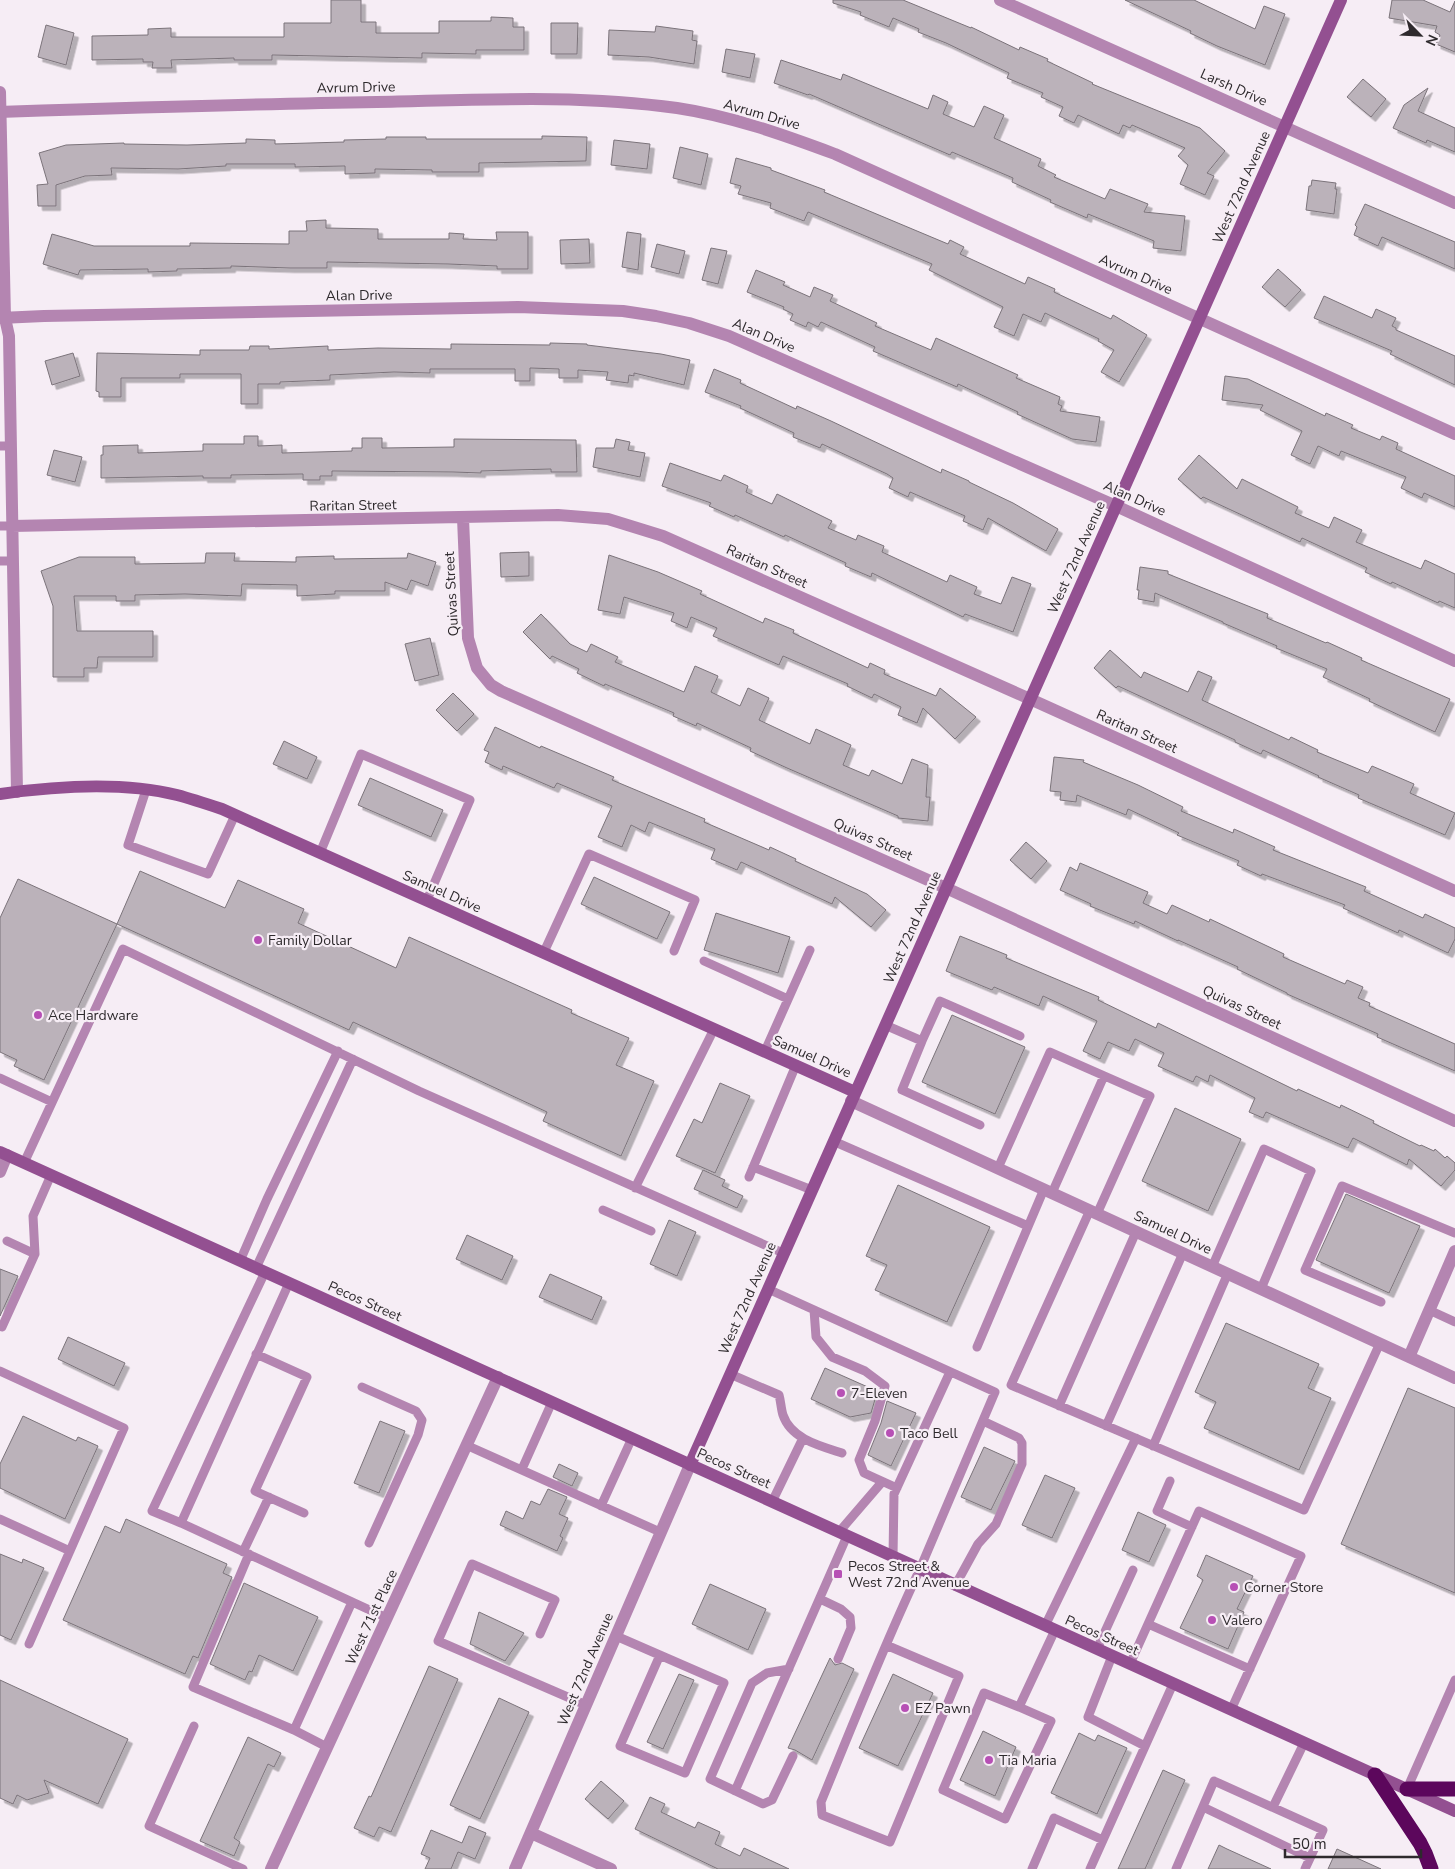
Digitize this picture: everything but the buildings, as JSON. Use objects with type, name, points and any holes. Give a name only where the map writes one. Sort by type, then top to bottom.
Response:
[{"type":"highway","points":[[1375,1775],[1426,1853],[1431,1869]]},
{"type":"highway","points":[[1407,1789],[1455,1789]]},
{"type":"main road","name":"West 72nd Avenue","points":[[690,1465],[1341,0]]},
{"type":"main road","name":"Samuel Drive","points":[[0,794],[57,788],[105,787],[146,790],[177,795],[235,815],[796,1065],[853,1096]]},
{"type":"main road","name":"Pecos Street","points":[[4,1154],[1455,1811]]},
{"type":"street","name":"Larsh Drive","points":[[1000,0],[1455,203]]},
{"type":"street","points":[[0,92],[3,318],[9,336],[6,526],[13,561],[17,792]]},
{"type":"street","name":"Avrum Drive","points":[[0,112],[201,105],[559,100],[635,103],[679,108],[740,122],[788,136],[835,154],[1455,434]]},
{"type":"street","name":"Alan Drive","points":[[3,318],[518,307],[623,311],[689,323],[729,336],[1116,506],[1455,661]]},
{"type":"street","name":"Raritan Street","points":[[6,526],[558,516],[588,516],[608,519],[663,536],[1455,891]]},
{"type":"street","name":"Quivas Street","points":[[463,518],[468,638],[477,668],[491,685],[946,888],[1455,1120]]},
{"type":"street","name":"Samuel Drive","points":[[853,1096],[998,1168],[1455,1378]]},
{"type":"street","points":[[0,1172],[4,1154]]},
{"type":"street","points":[[1409,1356],[1454,1254]]},
{"type":"street","name":"West 71st Place","points":[[272,1869],[498,1377]]},
{"type":"street","name":"West 72nd Avenue","points":[[515,1869],[690,1465]]},
{"type":"street","points":[[531,1833],[611,1869]]},
{"type":"lane","points":[[0,561],[13,561]]},
{"type":"lane","points":[[320,853],[361,754],[470,800],[427,900]]},
{"type":"lane","points":[[146,790],[128,845],[208,874],[235,815]]},
{"type":"lane","points":[[544,952],[589,854],[695,900],[674,950]]},
{"type":"lane","points":[[24,1163],[123,948],[419,1091],[783,1254]]},
{"type":"lane","points":[[765,1052],[810,950]]},
{"type":"lane","points":[[704,961],[788,999]]},
{"type":"lane","points":[[980,1126],[902,1090],[922,1041],[940,1001],[1020,1036]]},
{"type":"lane","points":[[885,1025],[922,1041]]},
{"type":"lane","points":[[635,1188],[714,1029]]},
{"type":"lane","points":[[240,1261],[267,1198],[338,1051]]},
{"type":"lane","points":[[998,1168],[1050,1052],[1150,1096],[1011,1385],[1304,1510],[1380,1343]]},
{"type":"lane","points":[[353,1059],[152,1511],[387,1618]]},
{"type":"lane","points":[[749,1177],[796,1065]]},
{"type":"lane","points":[[977,1347],[1028,1226],[1048,1191],[1104,1076]]},
{"type":"lane","points":[[0,1078],[52,1102]]},
{"type":"lane","points":[[833,1141],[1028,1226]]},
{"type":"lane","points":[[1212,1267],[1264,1149],[1311,1171],[1261,1289]]},
{"type":"lane","points":[[753,1167],[812,1190]]},
{"type":"lane","points":[[0,1326],[2,1327],[35,1254],[33,1216],[51,1175]]},
{"type":"lane","points":[[1381,1302],[1305,1270],[1342,1186],[1455,1233]]},
{"type":"lane","points":[[603,1210],[651,1231]]},
{"type":"lane","points":[[1059,1406],[1136,1232]]},
{"type":"lane","points":[[7,1241],[35,1254]]},
{"type":"lane","points":[[1106,1426],[1183,1253]]},
{"type":"lane","points":[[1153,1446],[1228,1273]]},
{"type":"lane","points":[[181,1523],[289,1283]]},
{"type":"lane","points":[[768,1289],[995,1392],[886,1645],[821,1802],[822,1815],[890,1842],[959,1676],[886,1645]]},
{"type":"lane","points":[[814,1310],[816,1336],[832,1357],[865,1371],[885,1386],[875,1421],[859,1460],[864,1473],[897,1488]]},
{"type":"lane","points":[[1429,1310],[1455,1322]]},
{"type":"lane","points":[[256,1354],[307,1377],[255,1491],[304,1513]]},
{"type":"lane","points":[[0,1371],[124,1428],[29,1644]]},
{"type":"lane","points":[[893,1557],[894,1494],[950,1372]]},
{"type":"lane","points":[[730,1374],[779,1396],[783,1417],[794,1432],[811,1443],[842,1453]]},
{"type":"lane","points":[[362,1387],[416,1411],[422,1420],[418,1435],[369,1542]]},
{"type":"lane","points":[[522,1469],[552,1402]]},
{"type":"lane","points":[[955,1586],[978,1544],[996,1524],[1022,1464],[1022,1442],[1019,1438],[983,1421]]},
{"type":"lane","points":[[601,1506],[632,1438]]},
{"type":"lane","points":[[772,1502],[803,1438]]},
{"type":"lane","points":[[1020,1707],[1050,1628],[1136,1438]]},
{"type":"lane","points":[[466,1445],[660,1532]]},
{"type":"lane","points":[[1170,1481],[1158,1511],[1192,1527]]},
{"type":"lane","points":[[735,1791],[820,1599],[843,1534],[882,1482]]},
{"type":"lane","points":[[269,1496],[193,1687],[294,1730],[328,1747]]},
{"type":"lane","points":[[1130,1664],[1199,1511],[1300,1556],[1231,1710]]},
{"type":"lane","points":[[0,1519],[70,1551]]},
{"type":"lane","points":[[540,1634],[555,1600],[472,1564],[438,1642],[586,1705]]},
{"type":"lane","points":[[1097,1649],[1133,1570]]},
{"type":"lane","points":[[820,1599],[841,1609],[850,1618],[851,1628],[838,1659]]},
{"type":"lane","points":[[294,1730],[352,1602]]},
{"type":"lane","points":[[1148,1624],[1250,1668]]},
{"type":"lane","points":[[616,1636],[660,1655],[724,1683],[685,1773],[620,1746],[660,1655]]},
{"type":"lane","points":[[1112,1656],[1088,1717],[1145,1746]]},
{"type":"lane","points":[[789,1669],[767,1673],[752,1683],[710,1779],[763,1804],[772,1800],[793,1756]]},
{"type":"lane","points":[[1407,1789],[1455,1680]]},
{"type":"lane","points":[[1090,1869],[1173,1684]]},
{"type":"lane","points":[[984,1693],[1020,1707],[1051,1721],[1005,1820],[943,1790],[984,1693]]},
{"type":"lane","points":[[194,1726],[149,1826],[243,1869]]},
{"type":"lane","points":[[1273,1807],[1304,1743]]},
{"type":"lane","points":[[1176,1869],[1214,1780],[1323,1830],[1306,1869]]},
{"type":"lane","points":[[1203,1807],[1310,1858]]},
{"type":"lane","points":[[1032,1869],[1054,1818],[1103,1840]]},
{"type":"place","name":"Family Dollar","points":[[258,940]]},
{"type":"place","name":"Ace Hardware","points":[[38,1015]]},
{"type":"place","name":"7-Eleven","points":[[841,1393]]},
{"type":"place","name":"Taco Bell","points":[[890,1433]]},
{"type":"place","name":"Pecos Street & West 72nd Avenue","points":[[838,1574]]},
{"type":"place","name":"Corner Store","points":[[1234,1587]]},
{"type":"place","name":"Valero","points":[[1212,1620]]},
{"type":"place","name":"EZ Pawn","points":[[905,1708]]},
{"type":"place","name":"Tia Maria","points":[[989,1760]]}]
